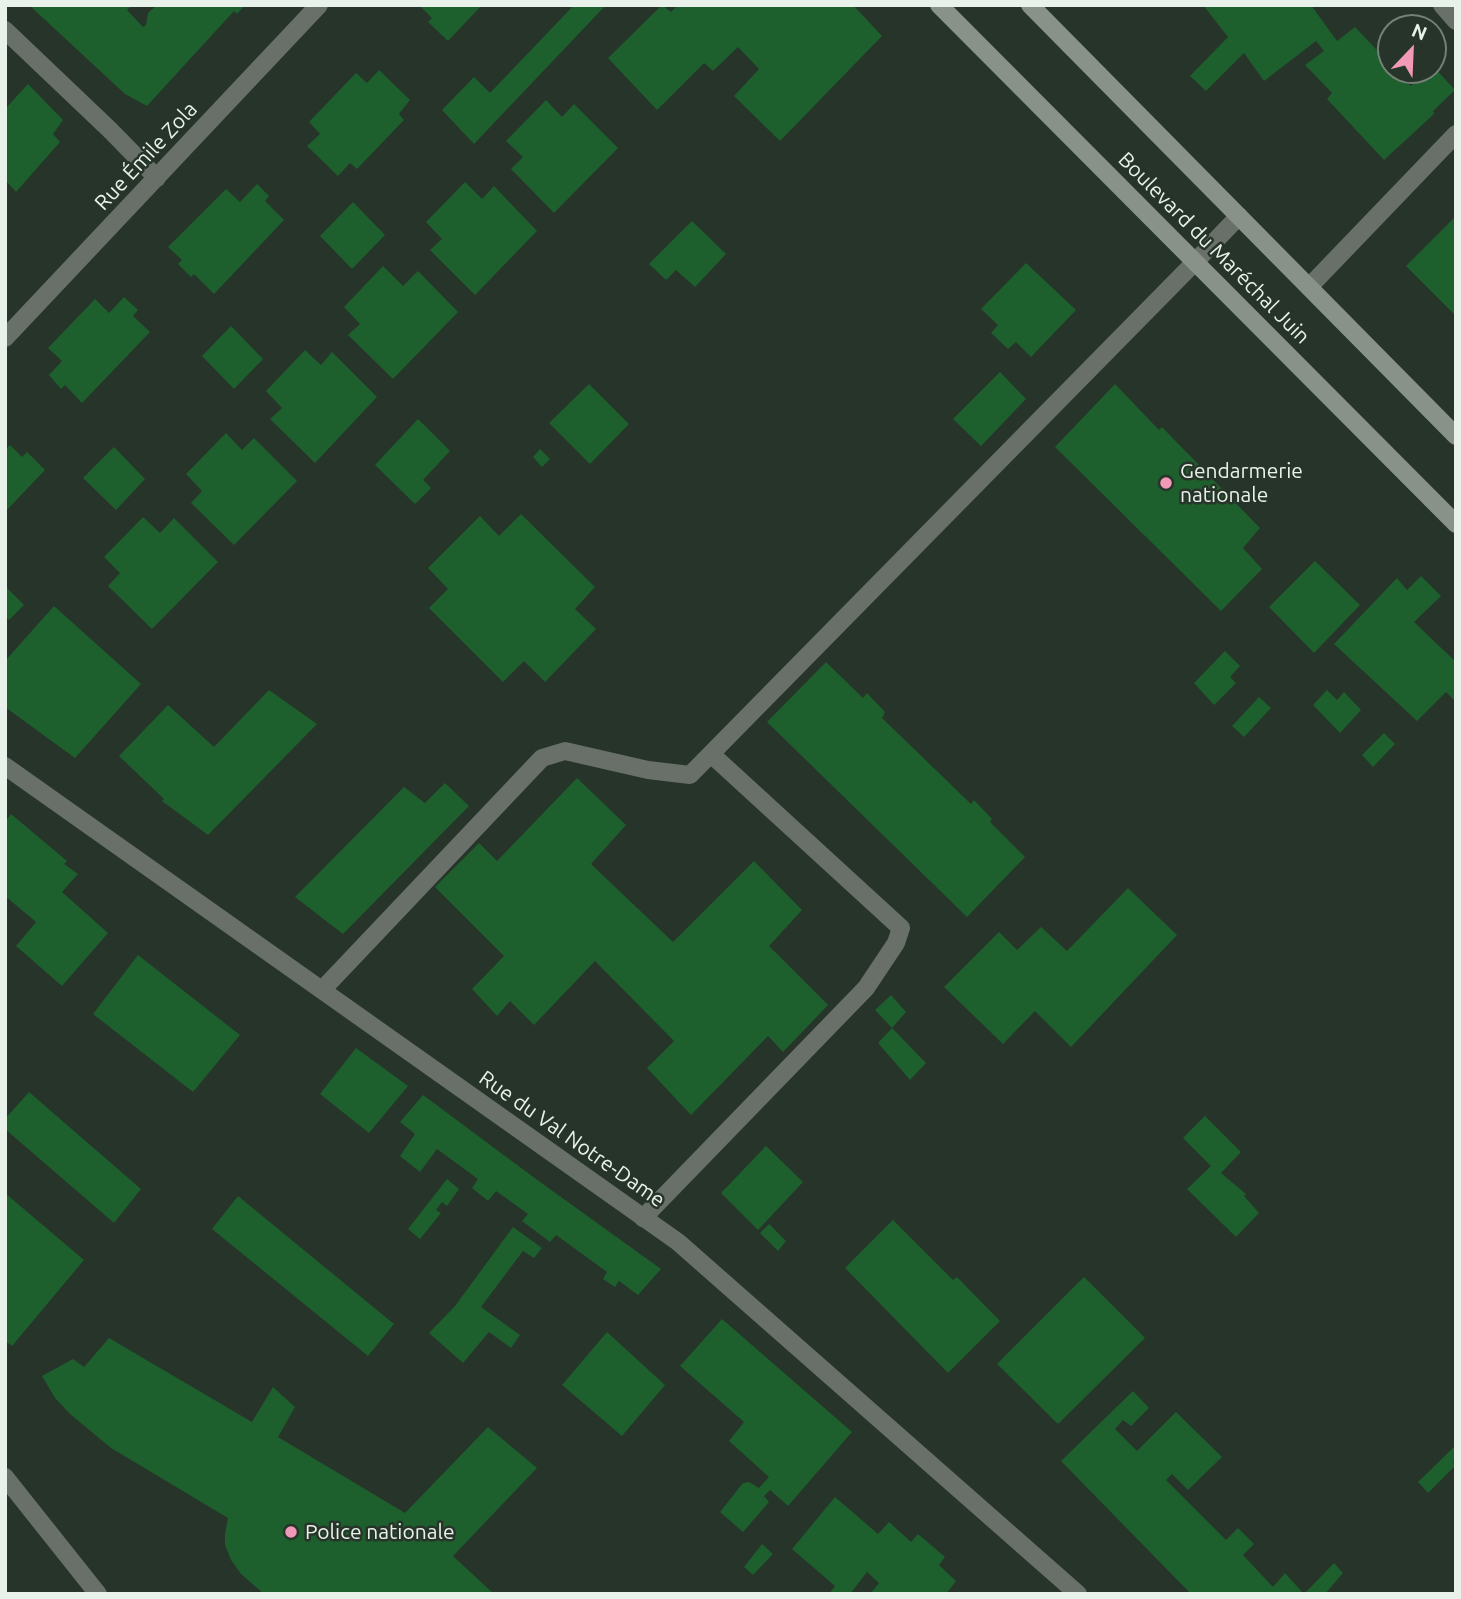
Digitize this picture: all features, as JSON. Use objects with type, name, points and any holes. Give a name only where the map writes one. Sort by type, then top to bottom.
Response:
[{"type":"main road","name":"Boulevard du Maréchal Juin","points":[[939,5],[1456,524]]},
{"type":"main road","name":"Boulevard du Maréchal Juin","points":[[1030,5],[1456,436]]},
{"type":"street","name":"Rue Émile Zola","points":[[5,338],[319,5]]},
{"type":"street","points":[[1442,5],[1456,21]]},
{"type":"street","points":[[5,30],[157,178]]},
{"type":"street","points":[[1308,287],[1456,134]]},
{"type":"street","points":[[322,990],[542,758],[565,751],[648,770],[690,775],[1239,216]]},
{"type":"street","points":[[643,1218],[866,988],[896,943],[901,928],[711,754]]},
{"type":"street","name":"Rue du Val Notre-Dame","points":[[5,766],[678,1242],[1078,1594]]},
{"type":"street","points":[[5,1477],[98,1594]]},
{"type":"building","points":[[29,5],[132,5],[127,10],[143,27],[146,25],[148,13],[157,5],[245,5],[237,14],[234,11],[147,106],[125,94]]},
{"type":"building","points":[[419,5],[482,5],[448,41],[428,22],[432,18]]},
{"type":"building","points":[[574,5],[606,5],[474,144],[442,110],[474,77],[490,93]]},
{"type":"building","points":[[662,5],[671,12],[678,5],[853,5],[882,36],[780,141],[734,96],[759,69],[738,47],[713,71],[704,63],[657,110],[608,58]]},
{"type":"building","points":[[1203,5],[1311,5],[1337,41],[1355,27],[1377,50],[1377,84],[1411,86],[1447,84],[1447,81],[1455,90],[1433,111],[1434,114],[1384,160],[1327,99],[1332,93],[1305,65],[1324,51],[1316,41],[1264,81],[1244,53],[1206,91],[1190,76],[1228,37]]},
{"type":"building","points":[[379,70],[410,100],[399,114],[404,120],[357,169],[350,163],[338,176],[307,146],[320,134],[309,122],[356,73],[367,83]]},
{"type":"building","points":[[28,84],[63,120],[53,134],[60,142],[16,192],[7,182],[5,184],[5,109]]},
{"type":"building","points":[[546,100],[562,117],[574,104],[618,148],[554,213],[511,169],[523,157],[506,141]]},
{"type":"building","points":[[465,182],[482,199],[494,186],[537,231],[475,295],[430,250],[442,239],[426,222]]},
{"type":"building","points":[[257,184],[269,196],[265,201],[284,220],[214,294],[194,274],[191,277],[178,264],[182,260],[168,247],[226,189],[240,202]]},
{"type":"building","points":[[353,202],[385,235],[352,269],[320,236]]},
{"type":"building","points":[[1456,216],[1456,316],[1406,266]]},
{"type":"building","points":[[692,221],[726,254],[695,287],[676,270],[666,280],[649,264]]},
{"type":"building","points":[[1026,263],[1076,310],[1031,357],[1016,342],[1008,349],[991,333],[998,325],[981,309]]},
{"type":"building","points":[[383,266],[403,286],[418,271],[458,312],[393,379],[348,335],[360,324],[344,307]]},
{"type":"building","points":[[124,297],[138,310],[133,316],[150,332],[82,403],[65,385],[61,389],[49,375],[62,361],[48,348],[95,299],[109,313]]},
{"type":"building","points":[[231,326],[263,359],[234,389],[202,356]]},
{"type":"building","points":[[305,350],[321,365],[332,352],[377,397],[315,463],[270,419],[282,408],[266,391]]},
{"type":"building","points":[[1000,372],[1026,399],[981,446],[953,419]]},
{"type":"building","points":[[589,384],[629,424],[590,464],[549,423]]},
{"type":"building","points":[[1115,384],[1159,430],[1162,427],[1260,528],[1243,548],[1262,569],[1221,611],[1055,447]]},
{"type":"building","points":[[418,419],[450,451],[423,480],[431,488],[415,504],[375,465]]},
{"type":"building","points":[[226,433],[242,450],[254,438],[297,481],[234,545],[191,503],[202,491],[186,474]]},
{"type":"building","points":[[10,445],[22,457],[27,452],[45,470],[5,512],[5,450]]},
{"type":"building","points":[[114,447],[145,479],[116,510],[83,478]]},
{"type":"building","points":[[540,449],[550,459],[542,467],[533,457]]},
{"type":"building","points":[[521,514],[595,587],[575,609],[596,629],[545,682],[524,661],[503,682],[429,608],[448,589],[428,568],[480,516],[499,536]]},
{"type":"building","points":[[143,517],[160,533],[174,518],[218,562],[152,629],[108,586],[120,573],[104,557]]},
{"type":"building","points":[[1315,561],[1360,605],[1314,653],[1269,607]]},
{"type":"building","points":[[1421,576],[1441,596],[1414,622],[1456,662],[1456,702],[1446,692],[1417,721],[1334,644],[1397,578],[1407,590]]},
{"type":"building","points":[[5,586],[24,605],[9,620],[5,616]]},
{"type":"building","points":[[54,606],[141,684],[75,758],[5,707],[5,661]]},
{"type":"building","points":[[1225,651],[1240,666],[1230,677],[1236,683],[1214,705],[1194,683]]},
{"type":"building","points":[[826,662],[863,698],[867,693],[885,712],[882,718],[971,804],[974,800],[992,819],[990,822],[1025,857],[967,917],[767,722]]},
{"type":"building","points":[[269,690],[317,724],[208,835],[162,801],[164,799],[119,756],[168,705],[214,747]]},
{"type":"building","points":[[1327,690],[1337,700],[1344,692],[1361,710],[1340,733],[1313,705]]},
{"type":"building","points":[[1259,697],[1271,708],[1244,737],[1232,726]]},
{"type":"building","points":[[1384,733],[1395,744],[1373,767],[1362,755]]},
{"type":"building","points":[[577,778],[626,825],[591,864],[673,942],[754,861],[802,910],[769,946],[828,1005],[783,1052],[768,1036],[691,1115],[647,1068],[674,1041],[595,961],[534,1025],[510,1001],[497,1016],[472,989],[504,956],[435,887],[479,843],[497,861]]},
{"type":"building","points":[[445,783],[469,806],[343,934],[295,897],[404,787],[425,803]]},
{"type":"building","points":[[11,814],[67,861],[64,864],[78,874],[62,892],[108,933],[62,986],[16,946],[36,922],[5,896],[5,822]]},
{"type":"building","points":[[1128,888],[1177,935],[1071,1047],[1035,1011],[1003,1044],[944,987],[999,932],[1017,950],[1041,927],[1067,951]]},
{"type":"building","points":[[138,955],[240,1035],[193,1092],[93,1014]]},
{"type":"building","points":[[891,995],[906,1012],[892,1028],[875,1010]]},
{"type":"building","points":[[892,1028],[926,1063],[910,1080],[878,1043]]},
{"type":"building","points":[[356,1048],[408,1086],[369,1133],[320,1094]]},
{"type":"building","points":[[29,1092],[141,1189],[114,1223],[5,1129],[5,1119]]},
{"type":"building","points":[[423,1095],[661,1269],[638,1295],[619,1281],[615,1287],[603,1279],[607,1272],[556,1235],[550,1242],[522,1221],[528,1214],[496,1191],[488,1201],[472,1188],[478,1179],[437,1149],[420,1172],[400,1156],[415,1134],[400,1122]]},
{"type":"building","points":[[1205,1116],[1241,1152],[1221,1173],[1246,1194],[1244,1196],[1259,1213],[1236,1237],[1187,1189],[1211,1166],[1183,1138]]},
{"type":"building","points":[[766,1146],[803,1182],[758,1230],[721,1193]]},
{"type":"building","points":[[447,1179],[459,1189],[447,1206],[442,1202],[436,1210],[441,1213],[420,1239],[408,1229]]},
{"type":"building","points":[[5,1193],[84,1260],[12,1346],[5,1341]]},
{"type":"building","points":[[238,1196],[394,1324],[368,1356],[212,1229]]},
{"type":"building","points":[[893,1220],[953,1280],[957,1277],[1000,1321],[948,1373],[845,1268]]},
{"type":"building","points":[[769,1224],[786,1241],[778,1251],[760,1233]]},
{"type":"building","points":[[513,1227],[542,1248],[534,1258],[523,1251],[481,1307],[520,1335],[511,1348],[489,1332],[463,1363],[429,1333],[455,1306]]},
{"type":"building","points":[[1084,1277],[1145,1338],[1058,1424],[997,1364]]},
{"type":"building","points":[[722,1319],[852,1432],[788,1506],[770,1490],[764,1496],[769,1502],[743,1532],[720,1512],[743,1483],[749,1482],[759,1488],[769,1477],[729,1441],[744,1422],[680,1366]]},
{"type":"building","points":[[607,1332],[665,1385],[622,1436],[562,1385]]},
{"type":"building","points":[[109,1338],[252,1422],[273,1387],[295,1407],[278,1437],[405,1513],[488,1427],[537,1468],[453,1556],[494,1594],[264,1594],[241,1574],[231,1560],[225,1545],[228,1518],[111,1448],[55,1398],[42,1376],[73,1359],[84,1367]]},
{"type":"building","points":[[1133,1391],[1149,1408],[1131,1426],[1123,1420],[1115,1429],[1137,1451],[1176,1412],[1222,1457],[1188,1490],[1172,1474],[1166,1480],[1226,1540],[1238,1528],[1254,1544],[1243,1555],[1273,1587],[1285,1573],[1304,1594],[1191,1594],[1061,1461]]},
{"type":"building","points":[[1456,1445],[1456,1460],[1453,1462],[1455,1466],[1428,1493],[1418,1482]]},
{"type":"building","points":[[835,1497],[878,1534],[889,1522],[911,1542],[918,1534],[945,1557],[939,1565],[956,1581],[946,1594],[870,1594],[879,1583],[867,1572],[850,1594],[829,1594],[835,1586],[792,1549]]},
{"type":"building","points":[[762,1544],[773,1554],[753,1575],[744,1567]]},
{"type":"building","points":[[1334,1563],[1343,1573],[1325,1594],[1304,1594]]},
{"type":"place","name":"Gendarmerie nationale","points":[[1166,483]]},
{"type":"place","name":"Police nationale","points":[[291,1532]]}]
